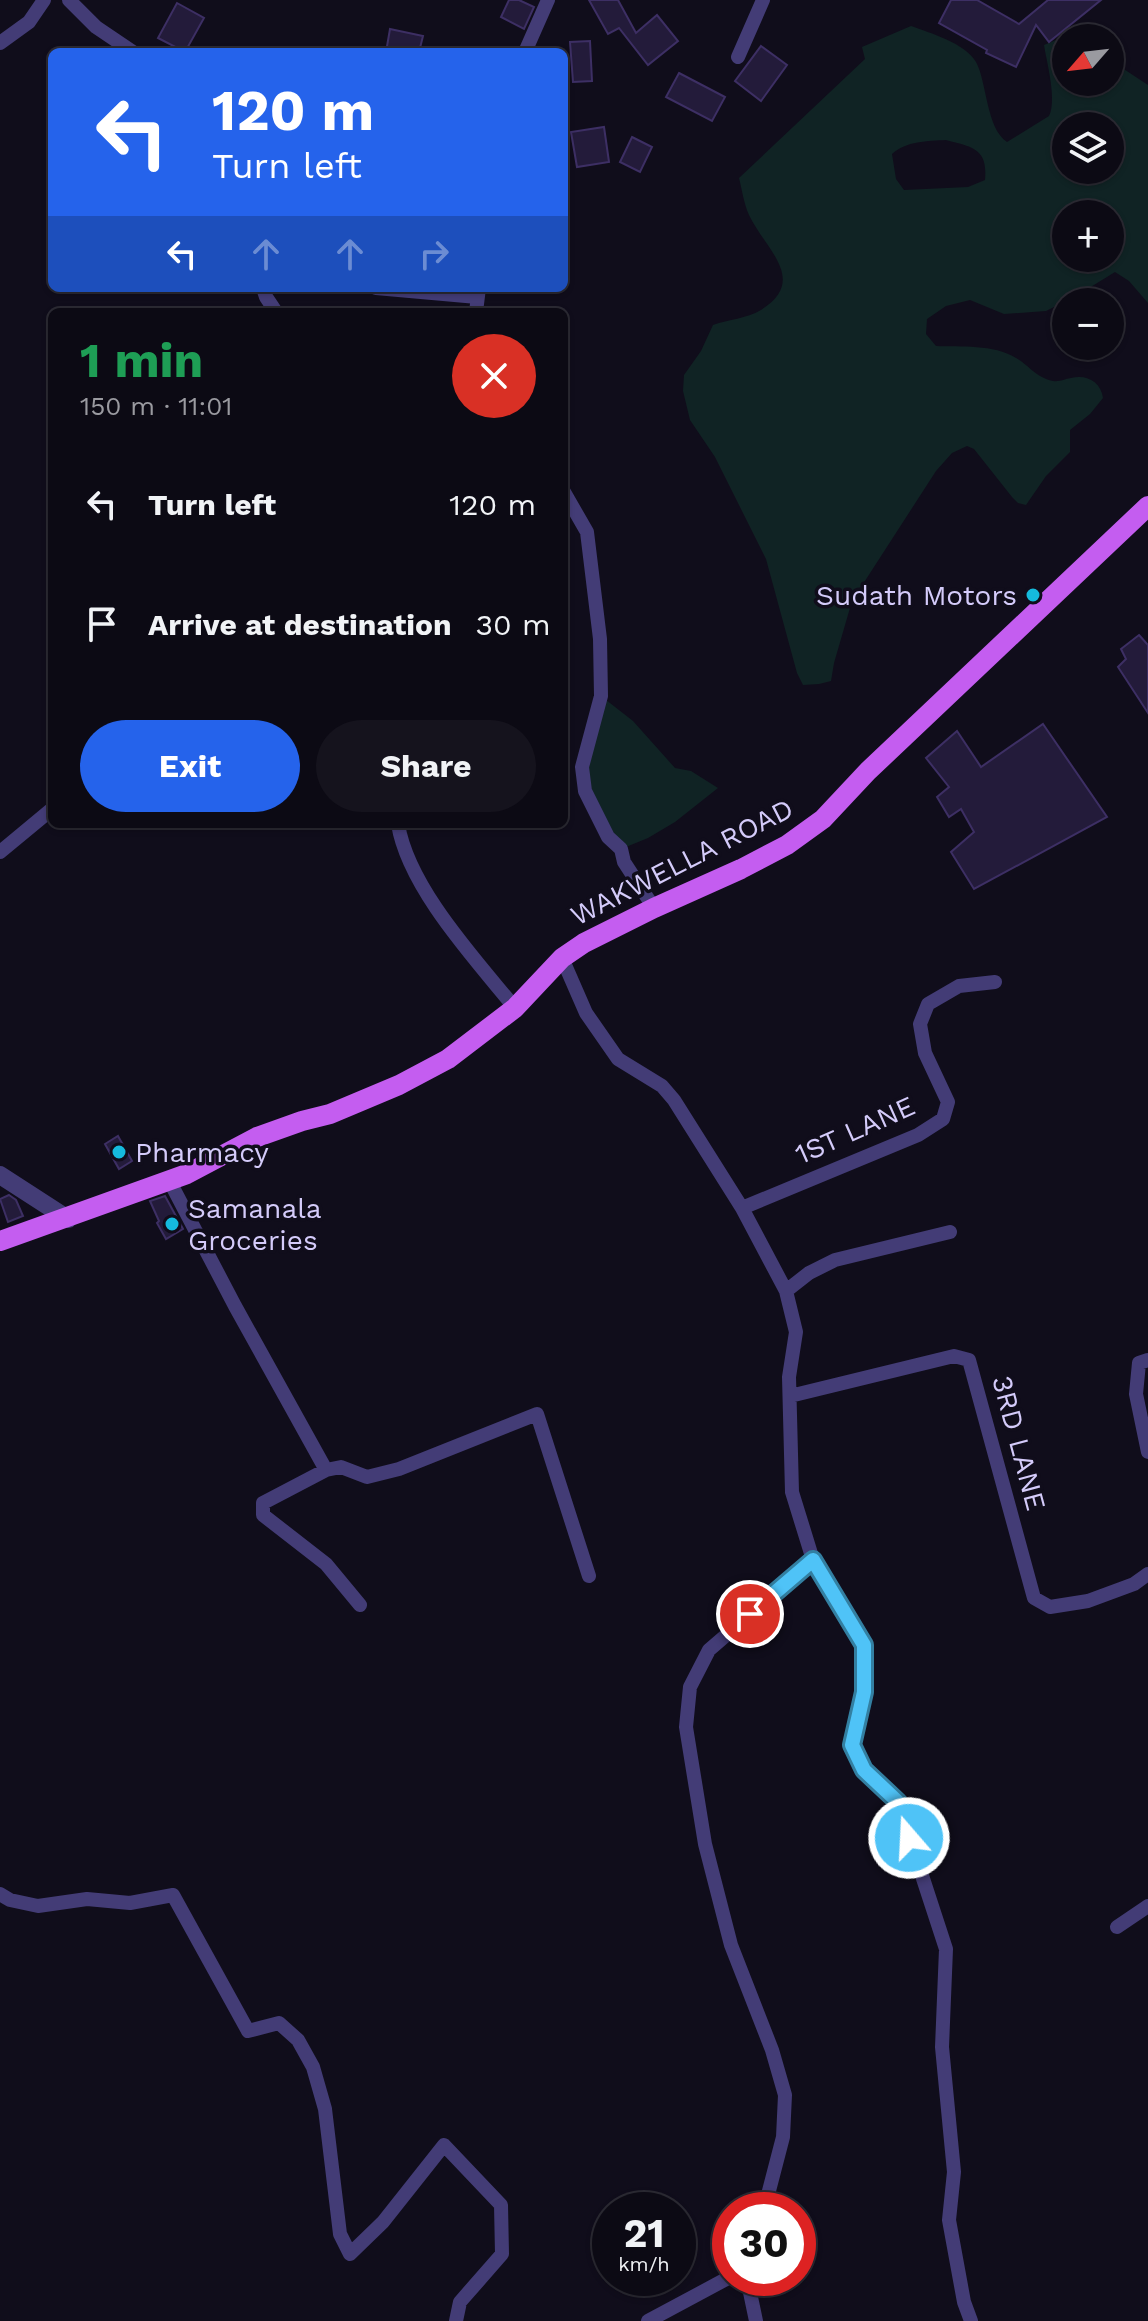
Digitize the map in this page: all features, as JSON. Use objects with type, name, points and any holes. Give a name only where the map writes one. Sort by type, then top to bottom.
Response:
[{"type":"main road","name":"WAKWELLA ROAD","points":[[0,1241],[187,1174],[257,1137],[330,1114],[399,1085],[448,1059],[515,1008],[562,958],[584,943],[775,851],[823,819],[868,771],[1148,506]]},
{"type":"street","points":[[0,43],[29,22],[44,0]]},
{"type":"street","points":[[69,0],[96,27],[127,48]]},
{"type":"street","points":[[527,48],[548,0]]},
{"type":"street","points":[[738,57],[763,0]]},
{"type":"street","points":[[413,292],[478,299]]},
{"type":"street","points":[[568,499],[587,532],[600,639],[601,696],[582,767],[585,791],[608,837],[621,849],[624,862],[654,908]]},
{"type":"street","points":[[0,852],[48,812]]},
{"type":"street","points":[[399,828],[414,869],[446,923],[515,1008]]},
{"type":"street","points":[[562,958],[586,1013],[618,1059],[662,1086],[674,1100],[742,1208],[786,1291],[796,1332],[789,1377],[792,1492],[813,1560],[864,1645],[864,1692],[852,1745],[864,1770],[898,1802],[946,1949],[942,2047],[954,2172],[949,2220],[964,2302],[971,2321]]},
{"type":"street","name":"1ST LANE","points":[[742,1208],[918,1135],[943,1119],[948,1102],[925,1053],[920,1024],[928,1004],[959,986],[995,982]]},
{"type":"street","points":[[0,1175],[68,1219]]},
{"type":"street","points":[[169,1180],[326,1470]]},
{"type":"street","points":[[786,1291],[809,1273],[835,1260],[950,1232]]},
{"type":"street","name":"3RD LANE","points":[[790,1396],[954,1356],[969,1360],[1034,1598],[1050,1607],[1088,1601],[1134,1584],[1148,1574]]},
{"type":"street","points":[[1148,1360],[1139,1363],[1136,1394],[1148,1452]]},
{"type":"street","points":[[360,1605],[326,1564],[263,1515],[263,1503],[326,1470],[341,1467],[367,1477],[399,1469],[537,1414],[589,1576]]},
{"type":"street","points":[[769,2192],[783,2137],[785,2095],[772,2050],[731,1945],[705,1844],[686,1727],[690,1687],[709,1650],[813,1560]]},
{"type":"street","points":[[0,1894],[10,1900],[38,1906],[87,1899],[130,1903],[173,1895],[248,2031],[279,2023],[298,2040],[313,2067],[325,2109],[340,2234],[350,2254],[383,2222],[444,2145],[501,2205],[502,2254],[460,2302],[456,2321]]},
{"type":"street","points":[[1117,1927],[1148,1906]]},
{"type":"street","points":[[648,2321],[712,2287]]},
{"type":"street","points":[[751,2296],[756,2321]]},
{"type":"green space","points":[[911,26],[964,49],[976,62],[991,116],[1007,142],[1049,116],[1052,91],[1052,96],[1124,96],[1124,69],[1148,85],[1148,303],[1129,281],[1115,272],[1089,288],[1052,288],[1052,308],[1046,311],[1004,314],[970,300],[946,306],[927,319],[926,334],[936,346],[997,350],[1053,381],[1088,378],[1102,392],[1103,398],[1090,414],[1070,430],[1070,452],[1046,476],[1026,505],[1012,497],[974,449],[967,446],[952,453],[936,471],[852,601],[831,681],[803,685],[766,559],[715,457],[690,420],[683,391],[684,375],[701,351],[713,325],[761,310],[775,299],[782,287],[783,276],[779,264],[749,215],[739,178],[865,59],[862,47]],"holes":[[[946,140],[971,147],[981,155],[985,180],[968,187],[904,190],[896,179],[892,154],[910,144]]]},
{"type":"green space","points":[[1052,42],[1052,91],[1044,45]]},
{"type":"green space","points":[[601,696],[633,721],[675,768],[691,771],[718,788],[675,822],[621,849],[585,791]]},
{"type":"building","points":[[509,0],[519,0],[534,7],[524,29],[501,17]]},
{"type":"building","points":[[589,0],[618,0],[636,33],[657,15],[678,41],[648,65],[619,28],[608,34]]},
{"type":"building","points":[[951,0],[977,0],[1019,24],[1048,0],[1101,0],[1071,24],[1052,24],[1052,40],[1049,42],[1036,25],[1016,67],[986,53],[987,50],[939,23]]},
{"type":"building","points":[[177,3],[204,18],[187,48],[177,48],[158,38]]},
{"type":"building","points":[[390,29],[423,36],[420,48],[387,48]]},
{"type":"building","points":[[590,41],[592,81],[573,82],[570,42]]},
{"type":"building","points":[[761,46],[787,65],[761,101],[735,81]]},
{"type":"building","points":[[679,73],[725,97],[712,121],[666,97]]},
{"type":"building","points":[[604,127],[609,162],[577,167],[571,132]]},
{"type":"building","points":[[632,137],[652,147],[640,172],[620,162]]},
{"type":"building","points":[[1139,635],[1148,645],[1148,713],[1118,667],[1126,659],[1121,649]]},
{"type":"building","points":[[1043,724],[1107,817],[974,889],[951,852],[974,832],[961,809],[949,817],[937,797],[949,787],[926,758],[957,731],[981,767]]},
{"type":"building","name":"Pharmacy","points":[[118,1136],[132,1161],[119,1169],[105,1144]]},
{"type":"building","points":[[9,1195],[16,1200],[23,1216],[8,1222],[0,1199]]},
{"type":"building","points":[[165,1196],[183,1229],[166,1239],[150,1201]]},
{"type":"place","name":"Sudath Motors","points":[[1033,595]]},
{"type":"place","name":"Pharmacy","points":[[119,1152]]},
{"type":"place","name":"Samanala Groceries","points":[[172,1224]]},
{"type":"route","points":[[750,1614],[813,1560],[864,1645],[864,1692],[852,1745],[864,1770],[898,1802],[909,1838]]}]
